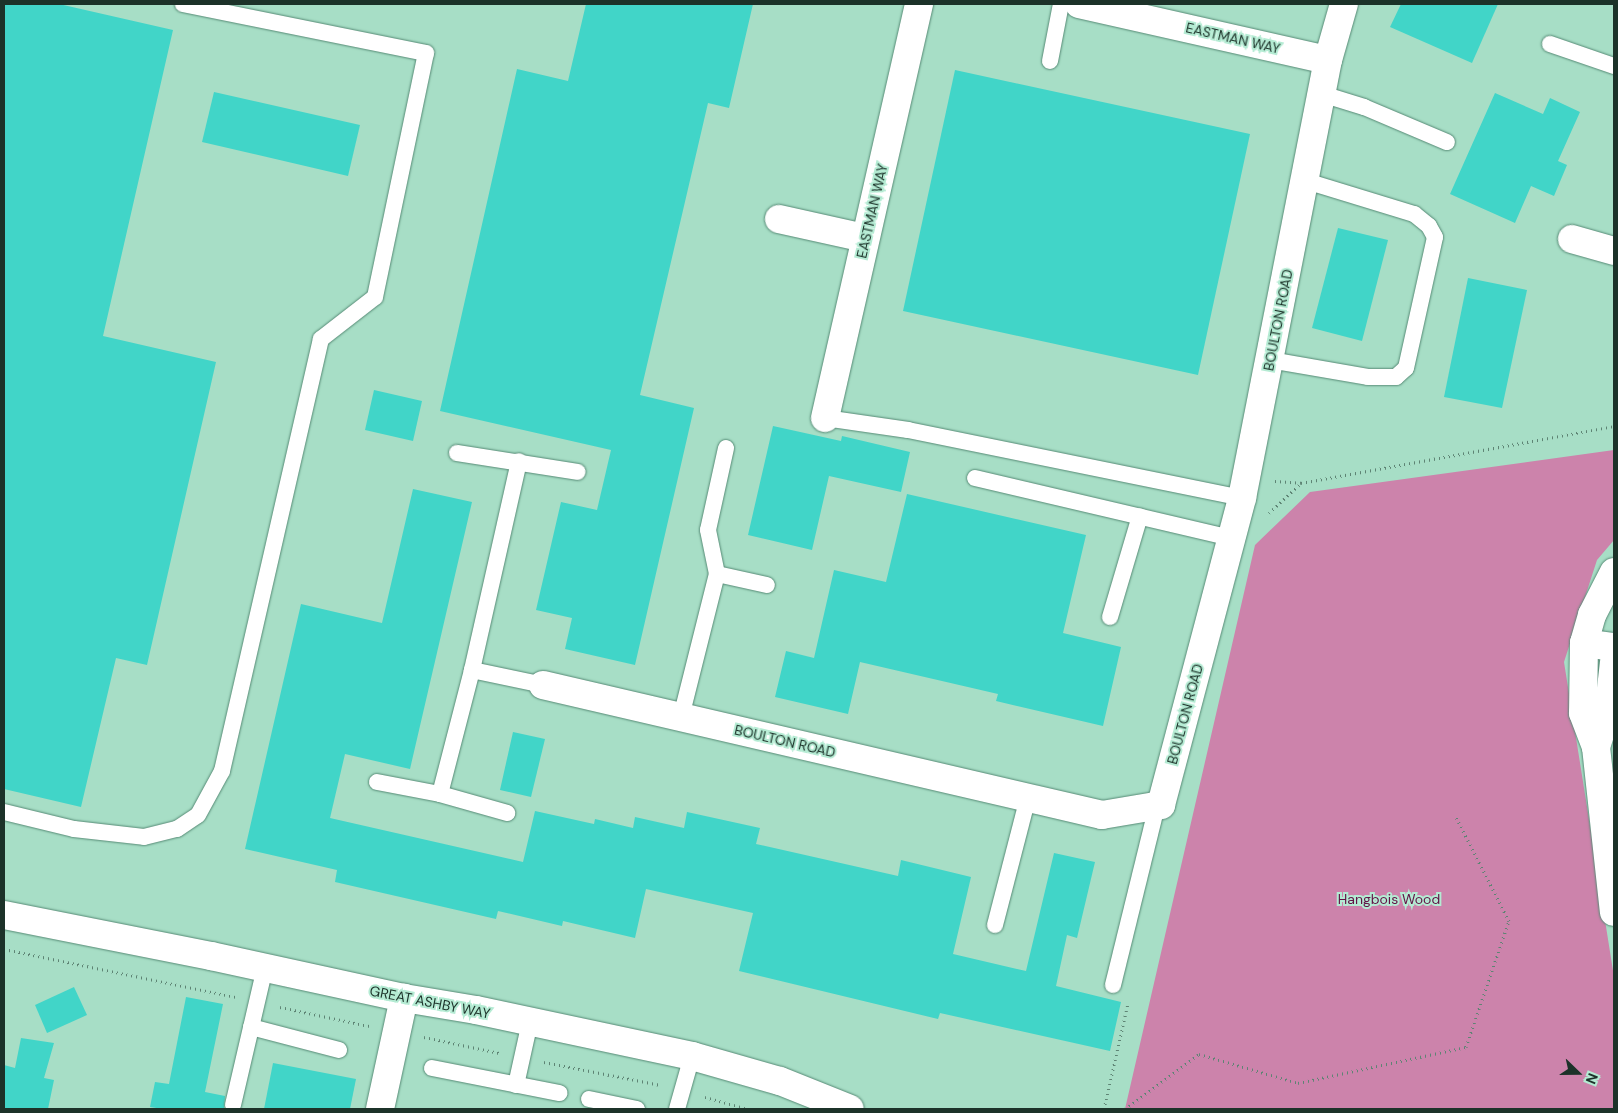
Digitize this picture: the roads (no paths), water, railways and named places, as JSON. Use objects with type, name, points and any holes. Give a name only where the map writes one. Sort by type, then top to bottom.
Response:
[{"type":"street","name":"EASTMAN WAY","points":[[825,418],[919,4]]},
{"type":"street","name":"EASTMAN WAY","points":[[1079,4],[1128,9],[1328,60]]},
{"type":"street","name":"BOULTON ROAD","points":[[543,685],[1102,815],[1161,805],[1242,498],[1306,181],[1328,60],[1344,4]]},
{"type":"street","points":[[779,219],[865,238]]},
{"type":"street","points":[[1572,239],[1614,251]]},
{"type":"street","points":[[1614,572],[1592,615],[1584,643],[1583,714],[1596,747],[1614,912]]},
{"type":"street","points":[[1584,643],[1614,647]]},
{"type":"street","points":[[1596,747],[1609,706],[1614,662]]},
{"type":"street","name":"GREAT ASHBY WAY","points":[[4,916],[692,1056],[780,1081],[836,1106]]},
{"type":"street","points":[[380,1109],[404,998]]},
{"type":"lane","points":[[4,812],[74,829],[144,837],[177,829],[198,815],[222,772],[321,339],[375,297],[426,53],[183,4]]},
{"type":"lane","points":[[1050,61],[1061,4]]},
{"type":"lane","points":[[1550,44],[1614,66]]},
{"type":"lane","points":[[1322,94],[1364,107],[1447,142]]},
{"type":"lane","points":[[1270,360],[1368,377],[1396,377],[1406,368],[1435,237],[1429,226],[1414,214],[1306,181]]},
{"type":"lane","points":[[825,418],[908,430],[1242,498]]},
{"type":"lane","points":[[681,717],[717,574],[708,530],[726,448]]},
{"type":"lane","points":[[458,452],[578,472]]},
{"type":"lane","points":[[440,794],[472,670],[519,461]]},
{"type":"lane","points":[[975,478],[1231,538]]},
{"type":"lane","points":[[1110,617],[1140,516]]},
{"type":"lane","points":[[717,574],[767,585]]},
{"type":"lane","points":[[472,670],[543,685]]},
{"type":"lane","points":[[377,782],[440,794],[507,813]]},
{"type":"lane","points":[[995,925],[1028,797]]},
{"type":"lane","points":[[1113,985],[1157,806]]},
{"type":"lane","points":[[233,1105],[266,968]]},
{"type":"lane","points":[[516,1085],[530,1022]]},
{"type":"lane","points":[[251,1027],[339,1050]]},
{"type":"lane","points":[[677,1109],[692,1056]]},
{"type":"lane","points":[[432,1068],[560,1094]]},
{"type":"lane","points":[[589,1099],[637,1109]]},
{"type":"park label","name":"Hangbois Wood","points":[[1389,899]]}]
